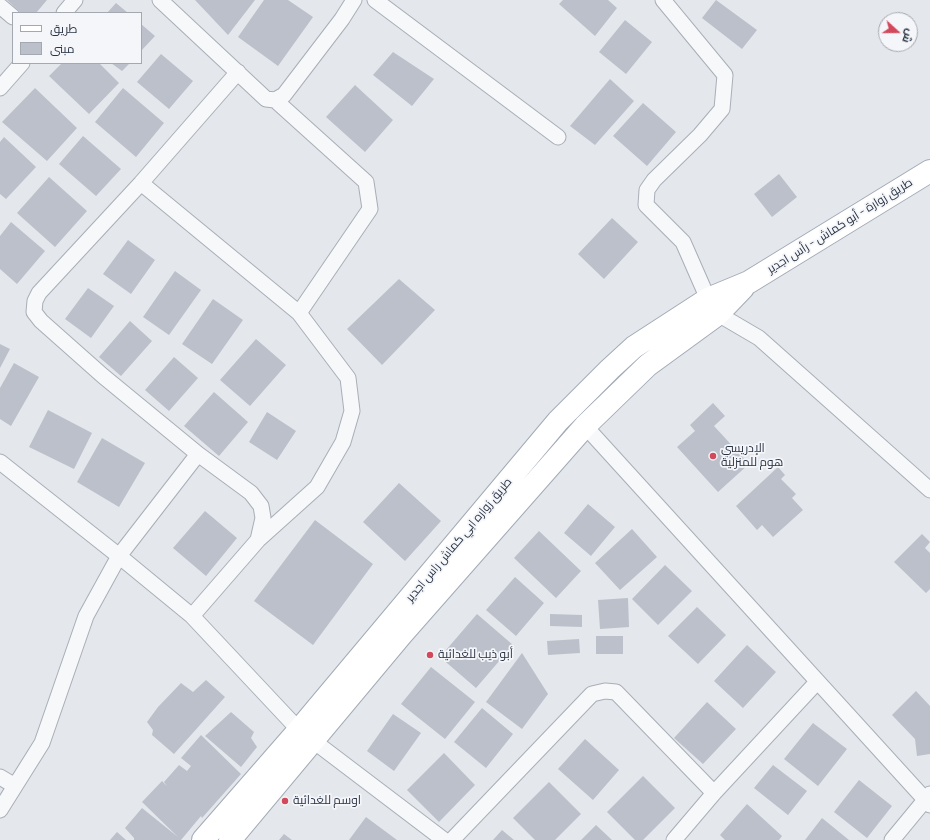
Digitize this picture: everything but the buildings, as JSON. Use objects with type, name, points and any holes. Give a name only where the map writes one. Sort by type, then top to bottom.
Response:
[{"type":"main road","name":"طريق زوارة - أبو كماش - رأس اجدير","points":[[750,282],[930,171]]},
{"type":"main road","name":"طريق زواره ابي كماش راس اجدير","points":[[203,840],[306,736],[558,421],[634,347],[713,306],[750,282]]},
{"type":"main road","points":[[230,840],[306,736],[407,628],[585,426],[648,365],[713,306]]},
{"type":"main road","points":[[634,347],[648,365]]},
{"type":"street","points":[[65,12],[75,0]]},
{"type":"street","points":[[160,0],[266,98],[275,100],[366,182],[370,209],[299,313]]},
{"type":"street","points":[[275,100],[284,95],[342,19],[354,0]]},
{"type":"street","points":[[375,0],[558,137]]},
{"type":"street","points":[[666,1],[725,75],[722,109],[700,135],[654,180],[647,190],[646,204],[683,242],[713,306],[759,338],[930,490]]},
{"type":"street","points":[[0,6],[12,16]]},
{"type":"street","points":[[0,88],[21,64]]},
{"type":"street","points":[[238,72],[141,183],[39,293],[35,301],[34,312],[40,321],[103,376],[198,454],[251,493],[261,506],[263,518],[258,540]]},
{"type":"street","points":[[141,183],[299,313],[348,378],[352,411],[343,442],[317,487],[258,540],[192,616]]},
{"type":"street","points":[[585,426],[818,682],[929,800],[892,840]]},
{"type":"street","points":[[0,810],[42,743],[86,616],[119,556],[198,454]]},
{"type":"street","points":[[0,462],[192,616],[306,736],[444,840]]},
{"type":"street","points":[[674,840],[714,793],[818,682]]},
{"type":"street","points":[[452,840],[592,694],[605,691],[616,692],[714,793]]},
{"type":"street","points":[[0,777],[15,786]]},
{"type":"place","name":"الإدريسي هوم للمنزلية","points":[[713,456]]},
{"type":"place","name":"أبو ذيب للغدائية","points":[[430,655]]},
{"type":"place","name":"اوسم للغدائية","points":[[285,801]]}]
